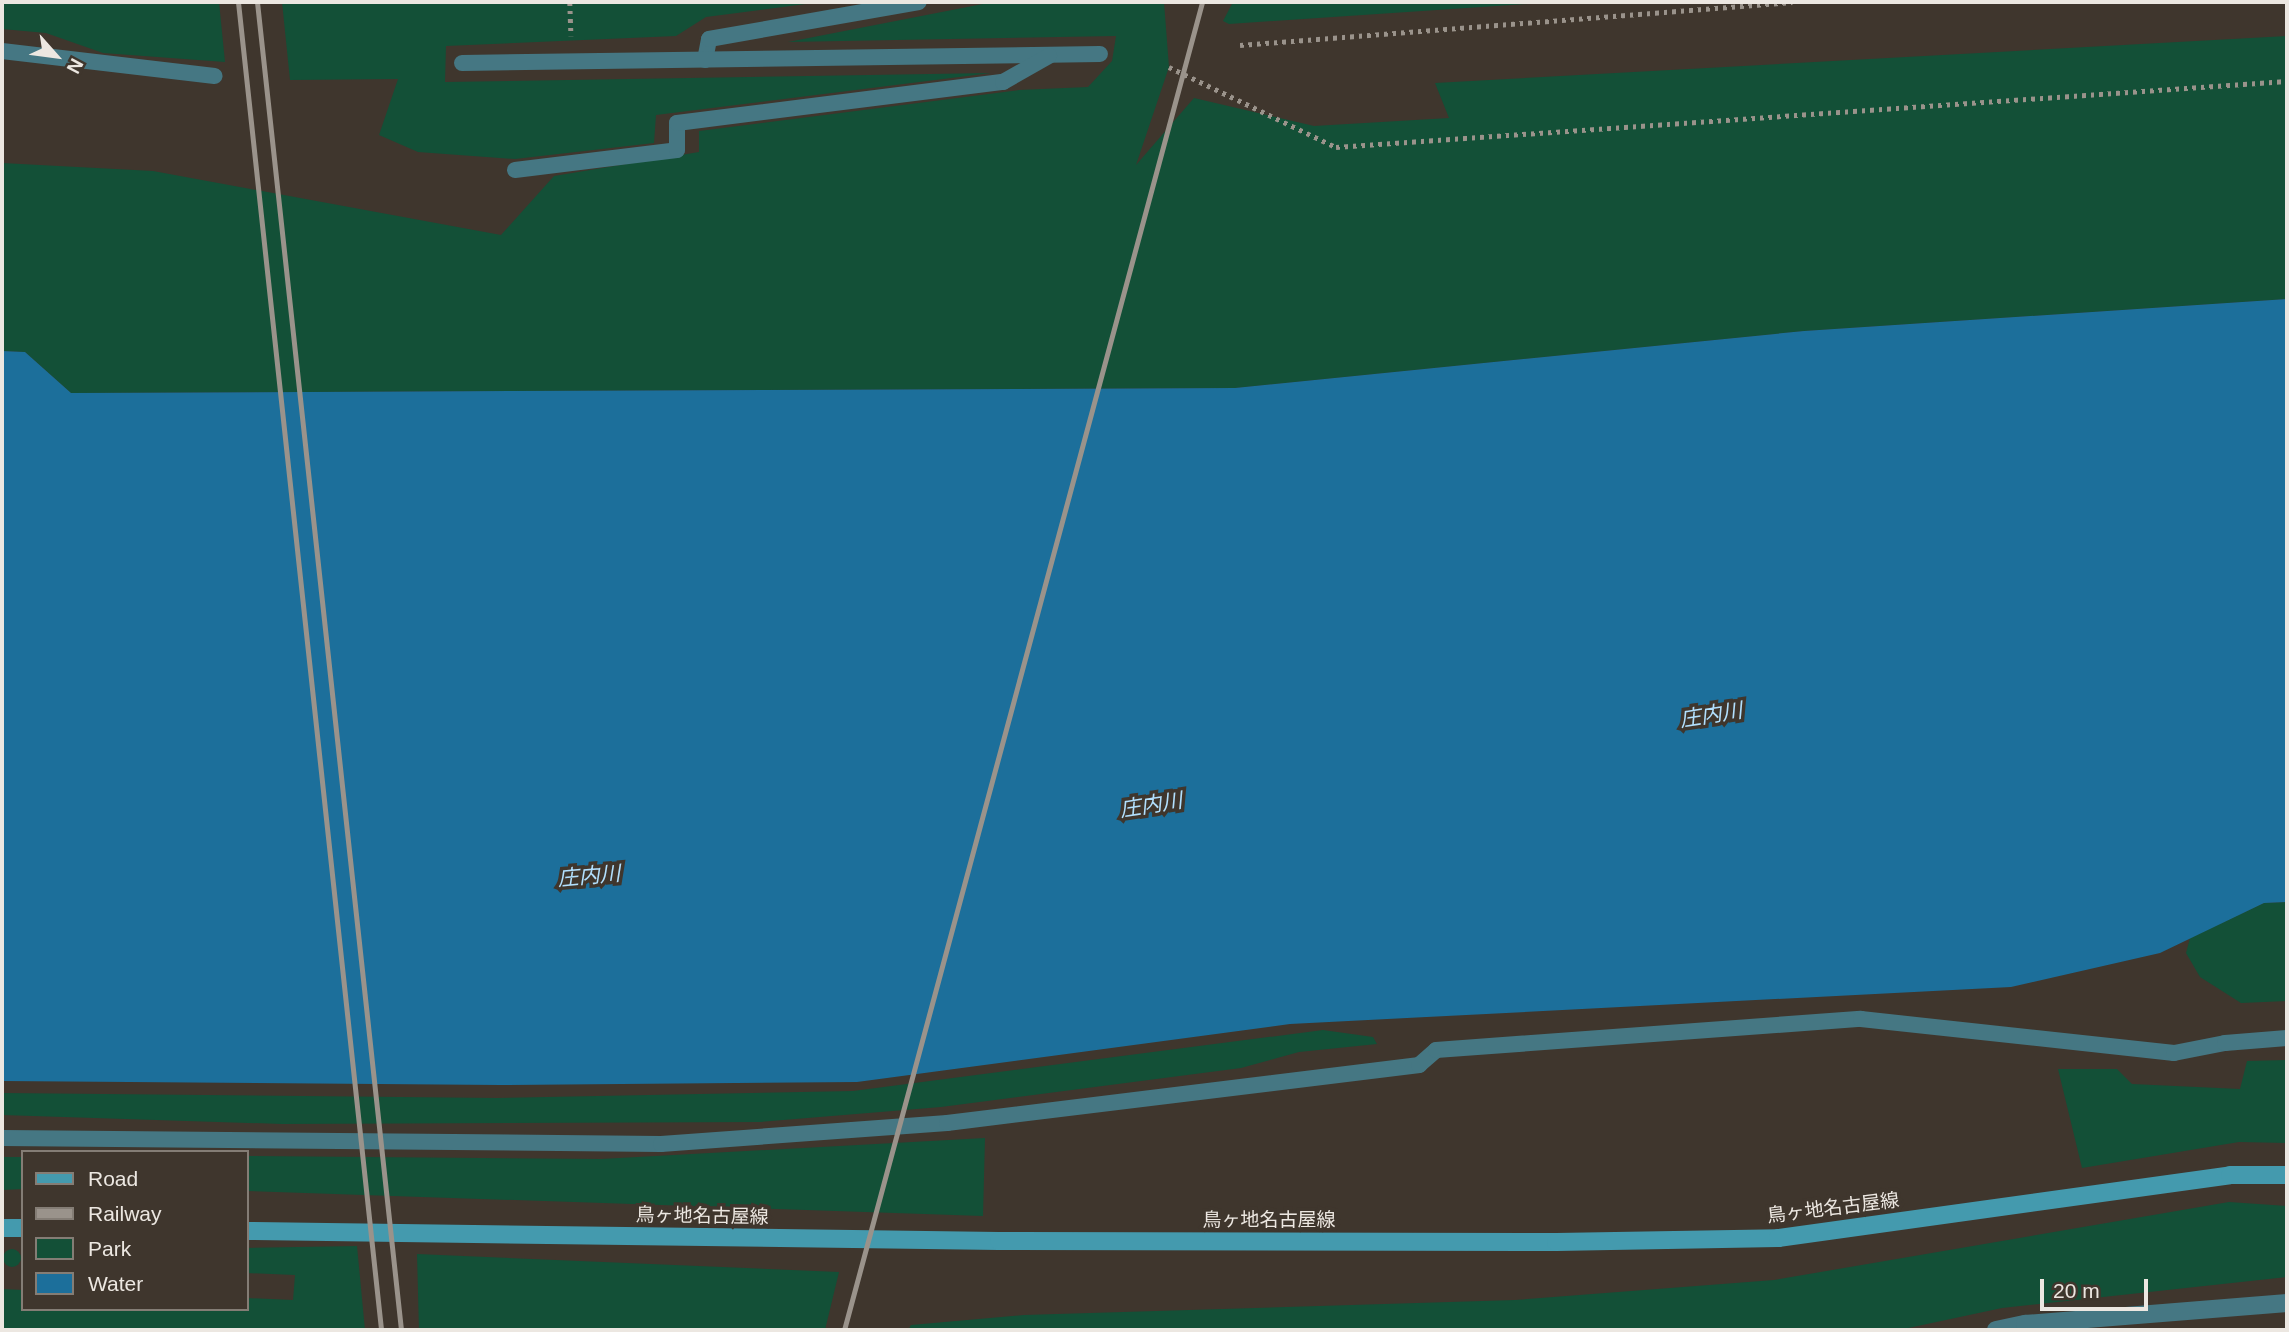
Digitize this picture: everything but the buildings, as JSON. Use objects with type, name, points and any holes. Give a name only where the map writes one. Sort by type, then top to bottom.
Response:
[{"type":"main road","name":"鳥ヶ地名古屋線","points":[[248,1231],[1027,1241],[1556,1242],[1778,1238],[2230,1175],[2287,1175]]},
{"type":"main road","points":[[2,1228],[21,1228]]},
{"type":"street","points":[[1996,1330],[2025,1324],[2287,1303]]},
{"type":"lane","points":[[705,60],[709,39],[919,2]]},
{"type":"lane","points":[[2,51],[215,76]]},
{"type":"lane","points":[[515,170],[677,150],[677,123],[1003,82],[1051,54]]},
{"type":"lane","points":[[462,63],[1100,54]]},
{"type":"lane","points":[[2,1138],[661,1144],[947,1123],[1419,1065],[1436,1050],[1860,1020],[2174,1053],[2225,1043],[2287,1038]]},
{"type":"path","points":[[570,2],[571,40]]},
{"type":"path","points":[[1240,45],[1792,2]]},
{"type":"path","points":[[1169,67],[1336,147],[2287,81]]},
{"type":"green space","points":[[2,2],[219,2],[225,62],[103,53],[46,33],[2,29]]},
{"type":"green space","points":[[282,2],[821,2],[706,17],[676,36],[446,46],[445,82],[991,73],[656,115],[654,143],[515,159],[418,152],[379,135],[398,79],[290,80]]},
{"type":"green space","points":[[993,2],[1164,2],[1169,67],[1136,165],[1194,98],[1314,126],[1449,118],[1435,83],[2287,36],[2287,299],[1804,331],[1235,388],[71,393],[25,352],[2,351],[2,163],[153,171],[501,235],[554,176],[699,152],[699,131],[1019,90],[1088,87],[1112,61],[1116,36],[788,42]]},
{"type":"green space","points":[[1233,2],[1557,2],[1229,24],[1223,21]]},
{"type":"green space","points":[[2287,902],[2287,1001],[2241,1003],[2200,977],[2186,953],[2190,938],[2264,903]]},
{"type":"green space","points":[[1323,1030],[1373,1037],[1377,1044],[1299,1052],[1241,1068],[941,1107],[760,1122],[282,1124],[2,1115],[2,1093],[497,1098],[853,1091]]},
{"type":"green space","points":[[2287,1060],[2287,1143],[2239,1142],[2082,1168],[2058,1069],[2117,1069],[2132,1084],[2240,1089],[2247,1061]]},
{"type":"green space","points":[[985,1138],[983,1216],[248,1191],[248,1156],[601,1159]]},
{"type":"green space","points":[[2,1157],[21,1157],[21,1189],[2,1190]]},
{"type":"green space","points":[[2229,1202],[2287,1206],[2287,1277],[2002,1308],[1899,1330],[908,1330],[911,1325],[1024,1315],[1515,1300],[1774,1280]]},
{"type":"green space","points":[[357,1246],[365,1330],[2,1330],[2,1289],[21,1290],[21,1311],[248,1311],[248,1298],[293,1300],[295,1275],[248,1273],[248,1248]]},
{"type":"green space","points":[[12,1249],[18,1252],[21,1258],[18,1264],[12,1267],[6,1264],[3,1258],[6,1252]]},
{"type":"green space","points":[[417,1254],[839,1272],[825,1330],[419,1330]]},
{"type":"water","name":"庄内川","points":[[2287,299],[2287,902],[2264,903],[2160,953],[2011,987],[1290,1024],[857,1082],[501,1085],[2,1081],[2,351],[25,352],[71,393],[1235,388],[1804,331]]},
{"type":"railway","points":[[238,2],[381,1330]]},
{"type":"railway","points":[[257,2],[401,1330]]},
{"type":"railway","points":[[844,1330],[1202,2]]}]
